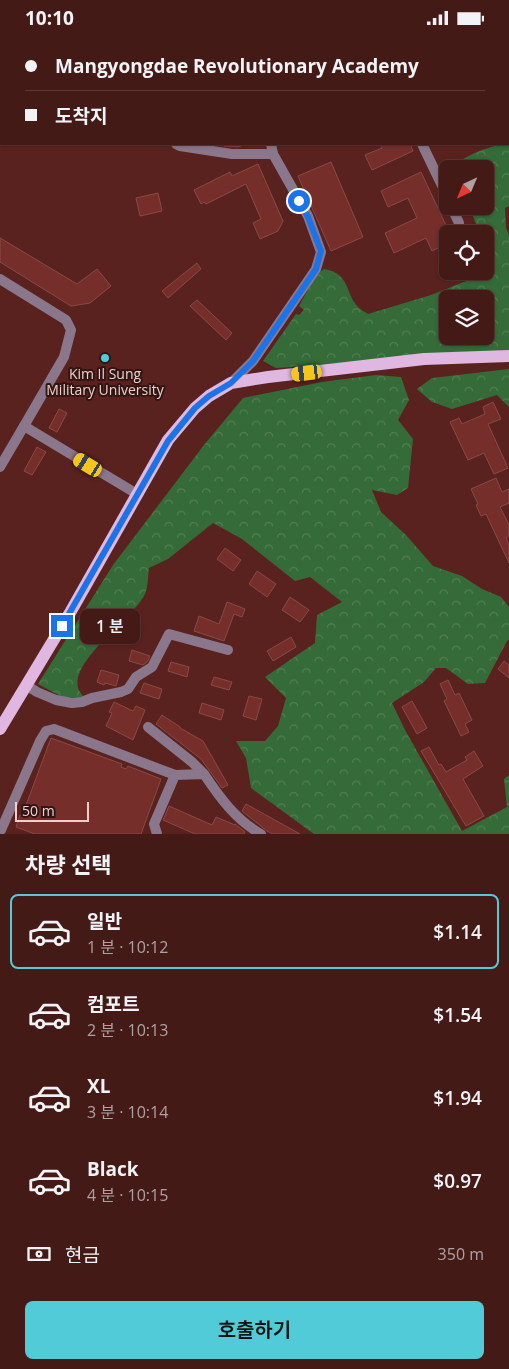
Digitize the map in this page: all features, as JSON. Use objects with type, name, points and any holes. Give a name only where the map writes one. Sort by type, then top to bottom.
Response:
[{"type":"main road","points":[[0,729],[71,611],[168,441],[195,408],[209,396],[231,383],[268,377],[424,359],[509,356]]},
{"type":"street","points":[[180,145],[232,154],[272,149],[308,217],[321,251],[316,269],[253,361],[231,383]]},
{"type":"street","points":[[422,145],[439,179]]},
{"type":"street","points":[[455,215],[459,223]]},
{"type":"street","points":[[0,279],[66,320],[71,330],[64,357],[0,467]]},
{"type":"street","points":[[24,426],[137,493]]},
{"type":"street","points":[[26,685],[37,693],[56,700],[72,703],[82,702],[128,689],[136,677],[152,667],[169,634],[228,650]]},
{"type":"street","points":[[148,727],[192,762],[225,803],[252,829],[261,834]]},
{"type":"street","points":[[11,834],[0,830],[46,731],[54,729],[175,775],[204,775]]},
{"type":"street","points":[[157,834],[154,824],[175,775]]},
{"type":"green space","points":[[509,145],[509,206],[505,208],[506,228],[509,235],[509,350],[276,368],[263,361],[296,314],[299,315],[304,310],[299,306],[316,275],[324,269],[332,271],[343,279],[354,302],[368,314],[439,292],[439,345],[494,345],[494,290],[444,290],[469,280],[494,280],[494,225],[476,225],[473,215],[494,215],[494,160],[463,160],[487,148]]},
{"type":"green space","points":[[509,369],[509,407],[497,395],[452,409],[432,402],[417,389],[432,378]]},
{"type":"green space","points":[[376,375],[401,377],[409,400],[398,420],[413,439],[408,488],[397,495],[372,490],[381,512],[406,535],[433,566],[462,576],[482,589],[501,597],[509,607],[509,640],[485,683],[468,684],[446,668],[436,668],[424,682],[392,703],[405,730],[462,831],[507,807],[504,779],[509,775],[509,834],[314,834],[251,788],[246,758],[236,741],[265,741],[278,726],[286,698],[265,677],[315,643],[317,615],[342,602],[310,577],[295,581],[242,539],[213,523],[168,559],[149,568],[145,594],[93,652],[78,677],[78,688],[84,698],[62,697],[38,684],[113,565],[204,445],[243,398],[322,382]]},
{"type":"building","points":[[224,145],[243,145],[238,147]]},
{"type":"building","points":[[380,145],[410,145],[413,151],[372,170],[365,155],[382,148]]},
{"type":"building","points":[[331,162],[363,237],[331,251],[298,176]]},
{"type":"building","points":[[258,164],[283,221],[278,231],[260,239],[253,223],[261,219],[246,184],[206,204],[204,202],[201,204],[194,190],[230,172],[232,176]]},
{"type":"building","points":[[421,172],[439,210],[439,215],[441,215],[446,225],[439,225],[439,248],[432,251],[426,238],[394,253],[385,233],[417,218],[408,198],[388,207],[381,191]]},
{"type":"building","points":[[158,193],[162,211],[140,216],[136,198]]},
{"type":"building","points":[[0,238],[77,284],[97,269],[111,286],[90,303],[71,306],[0,262]]},
{"type":"building","points":[[197,263],[201,269],[168,298],[162,291]]},
{"type":"building","points":[[197,300],[232,333],[226,340],[190,306]]},
{"type":"building","points":[[493,402],[501,419],[488,424],[508,468],[494,474],[484,453],[468,460],[450,422],[459,418],[462,424],[485,414],[483,407]]},
{"type":"building","points":[[59,409],[67,413],[57,432],[49,428]]},
{"type":"building","points":[[37,447],[46,452],[32,475],[24,471]]},
{"type":"building","points":[[496,478],[502,492],[509,489],[509,503],[500,507],[509,525],[509,536],[506,538],[509,545],[509,563],[486,514],[481,516],[471,489]]},
{"type":"building","points":[[225,548],[241,560],[233,571],[217,559]]},
{"type":"building","points":[[257,571],[276,584],[267,597],[249,584]]},
{"type":"building","points":[[290,597],[309,610],[300,622],[282,610]]},
{"type":"building","points":[[227,602],[245,609],[242,617],[234,614],[224,641],[194,631],[199,616],[219,624]]},
{"type":"building","points":[[291,637],[296,647],[273,661],[267,651]]},
{"type":"building","points":[[132,650],[150,656],[147,662],[143,665],[129,661]]},
{"type":"building","points":[[504,661],[509,665],[509,678],[498,669]]},
{"type":"building","points":[[171,662],[189,667],[187,677],[168,671]]},
{"type":"building","points":[[101,670],[119,675],[116,686],[97,682]]},
{"type":"building","points":[[214,677],[232,682],[229,690],[211,685]]},
{"type":"building","points":[[448,680],[455,695],[459,693],[472,720],[465,724],[469,732],[461,736],[444,701],[447,699],[440,684]]},
{"type":"building","points":[[144,683],[162,689],[159,699],[140,693]]},
{"type":"building","points":[[249,696],[262,699],[256,720],[243,716]]},
{"type":"building","points":[[412,701],[427,728],[417,734],[402,707]]},
{"type":"building","points":[[114,702],[133,711],[136,706],[145,710],[133,740],[106,726],[112,713],[109,712]]},
{"type":"building","points":[[202,703],[224,710],[221,720],[199,713]]},
{"type":"building","points":[[162,715],[203,741],[228,785],[222,788],[201,759],[156,724]]},
{"type":"building","points":[[51,738],[122,764],[121,767],[126,769],[128,766],[161,779],[141,834],[35,834],[16,827],[20,815],[22,816]]},
{"type":"building","points":[[429,747],[439,765],[441,764],[446,772],[467,760],[465,757],[474,751],[483,766],[463,779],[484,816],[466,826],[421,751]]},
{"type":"building","points":[[246,804],[300,834],[273,834],[267,831],[242,811]]},
{"type":"building","points":[[169,806],[212,825],[216,817],[235,824],[245,832],[244,834],[195,834],[163,820]]},
{"type":"place","name":"Kim Il Sung Military University","points":[[105,358]]},
{"type":"route","points":[[62,626],[168,441],[195,408],[209,396],[231,383],[253,361],[316,269],[321,251],[308,217],[299,201]]}]
